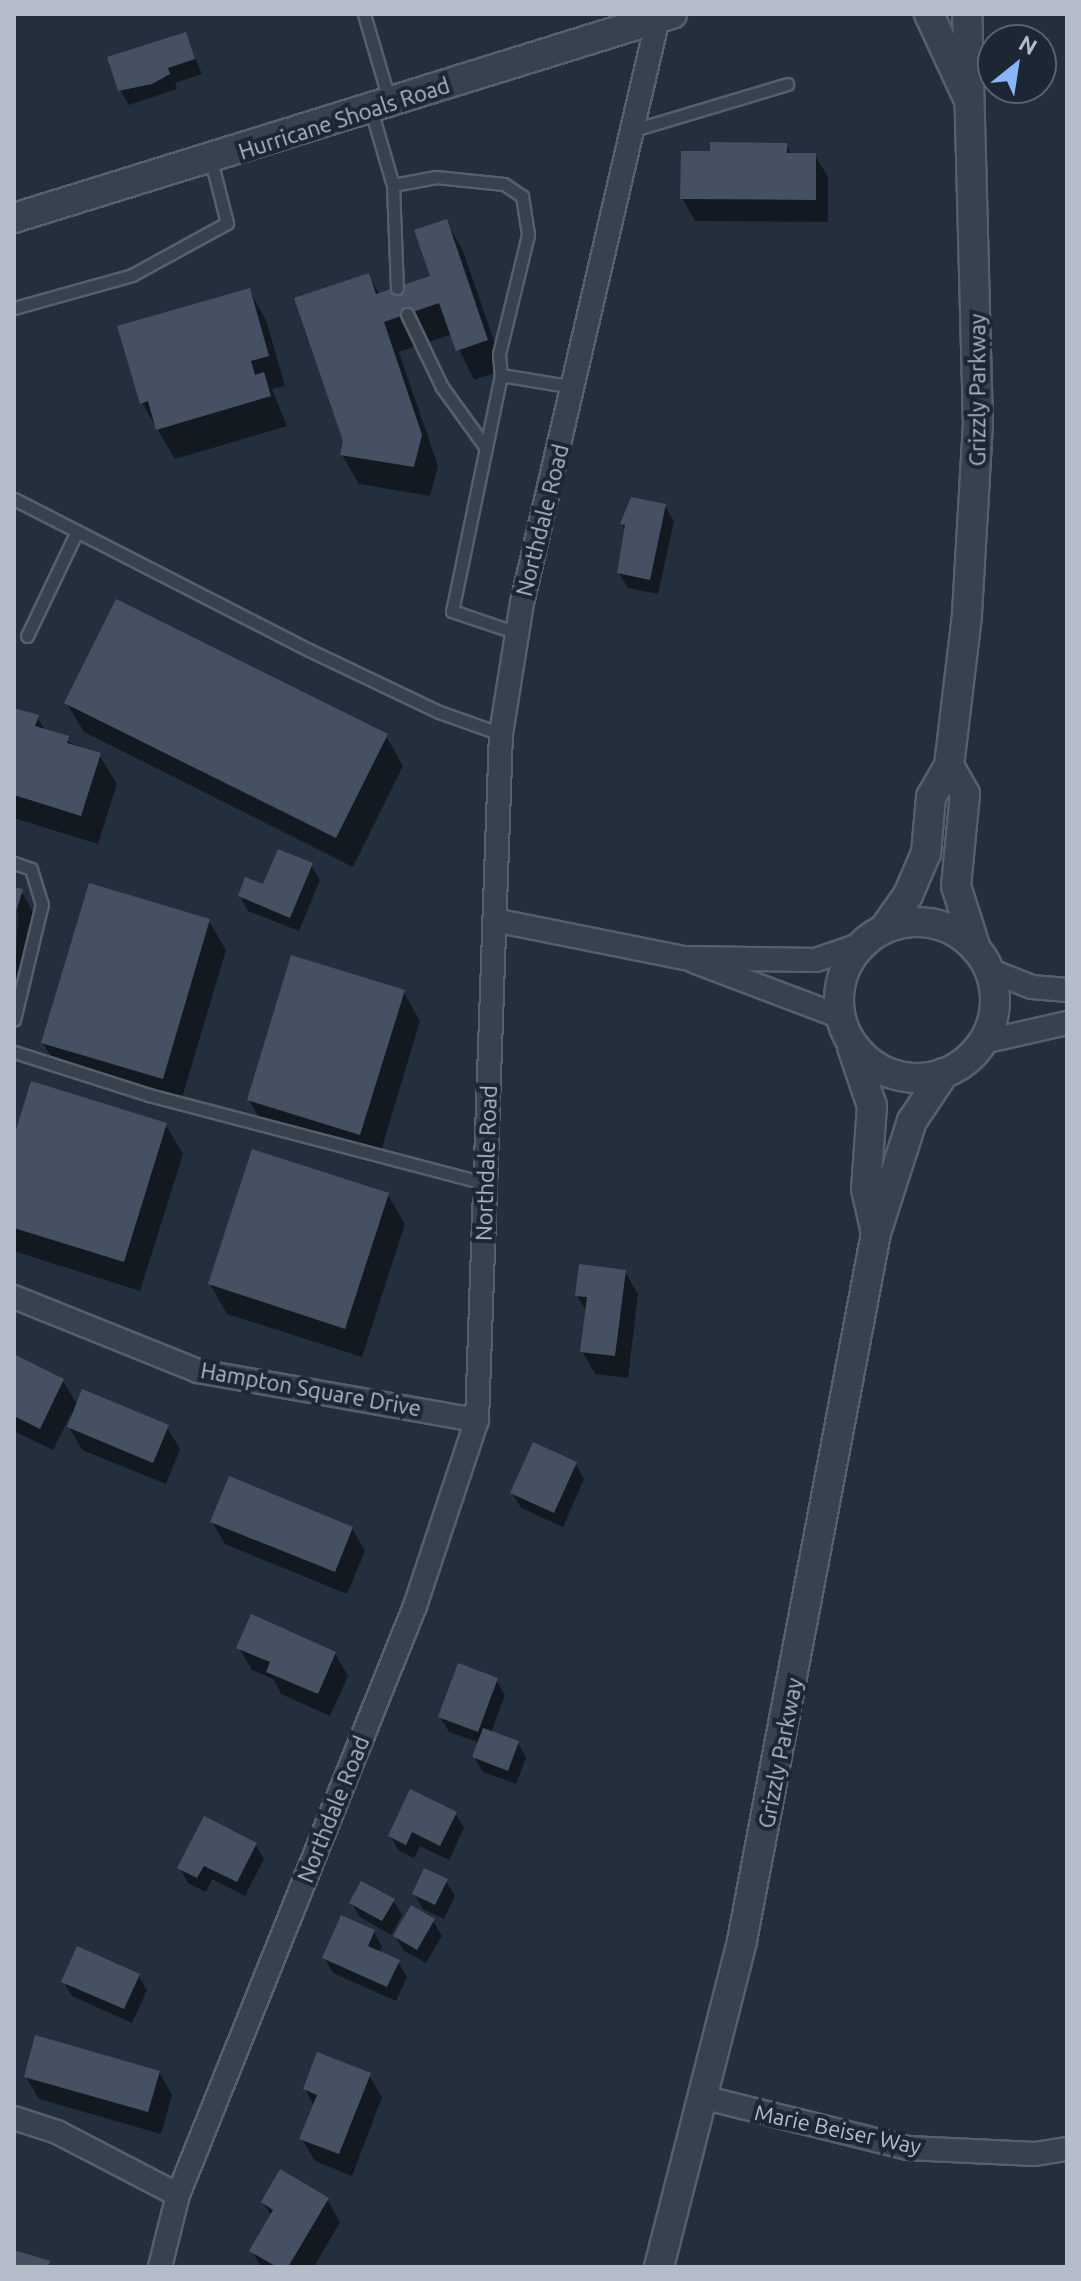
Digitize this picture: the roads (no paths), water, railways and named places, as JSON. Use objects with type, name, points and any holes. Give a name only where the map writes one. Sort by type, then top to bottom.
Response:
[{"type":"street","points":[[929,14],[971,104]]},
{"type":"street","name":"Grizzly Parkway","points":[[873,936],[908,895],[926,853],[931,797],[949,766],[977,467],[967,14]]},
{"type":"street","name":"Hurricane Shoals Road","points":[[14,218],[211,160],[665,16]]},
{"type":"street","name":"Northdale Road","points":[[160,2267],[178,2195],[415,1606],[477,1420],[482,1379],[484,1183],[501,734],[517,633],[634,130],[665,16]]},
{"type":"street","name":"Grizzly Parkway","points":[[949,766],[965,794],[956,886],[982,959]]},
{"type":"street","points":[[494,920],[685,958],[816,960],[873,936],[933,924],[956,933],[982,959],[1032,987],[1067,990]]},
{"type":"street","points":[[873,936],[847,965],[839,991],[846,1029],[868,1061],[891,1074],[918,1078],[944,1073],[967,1061],[983,1042],[993,1019],[982,959]]},
{"type":"street","points":[[685,958],[846,1029]]},
{"type":"street","points":[[983,1042],[1067,1023]]},
{"type":"street","name":"Grizzly Parkway","points":[[846,1029],[872,1106],[866,1189],[876,1233]]},
{"type":"street","name":"Grizzly Parkway","points":[[659,2267],[706,2098],[774,1786],[876,1233],[912,1121],[944,1073]]},
{"type":"street","name":"Hampton Square Drive","points":[[14,1297],[198,1371],[477,1420]]},
{"type":"street","name":"Marie Beiser Way","points":[[706,2098],[908,2148],[1035,2154],[1067,2149]]},
{"type":"street","points":[[14,2118],[57,2132],[178,2195]]},
{"type":"lane","points":[[364,14],[393,185],[397,288]]},
{"type":"lane","points":[[634,130],[787,84]]},
{"type":"lane","points":[[14,308],[132,275],[227,223],[211,160]]},
{"type":"lane","points":[[393,185],[436,177],[504,184],[522,196],[528,235],[499,354],[501,375],[452,611],[517,633]]},
{"type":"lane","points":[[407,314],[442,387],[486,448]]},
{"type":"lane","points":[[501,375],[574,387]]},
{"type":"lane","points":[[14,499],[439,712],[501,734]]},
{"type":"lane","points":[[27,636],[77,531]]},
{"type":"lane","points":[[14,863],[31,869],[42,904],[14,1020]]},
{"type":"lane","points":[[14,1052],[149,1095],[484,1183]]}]
